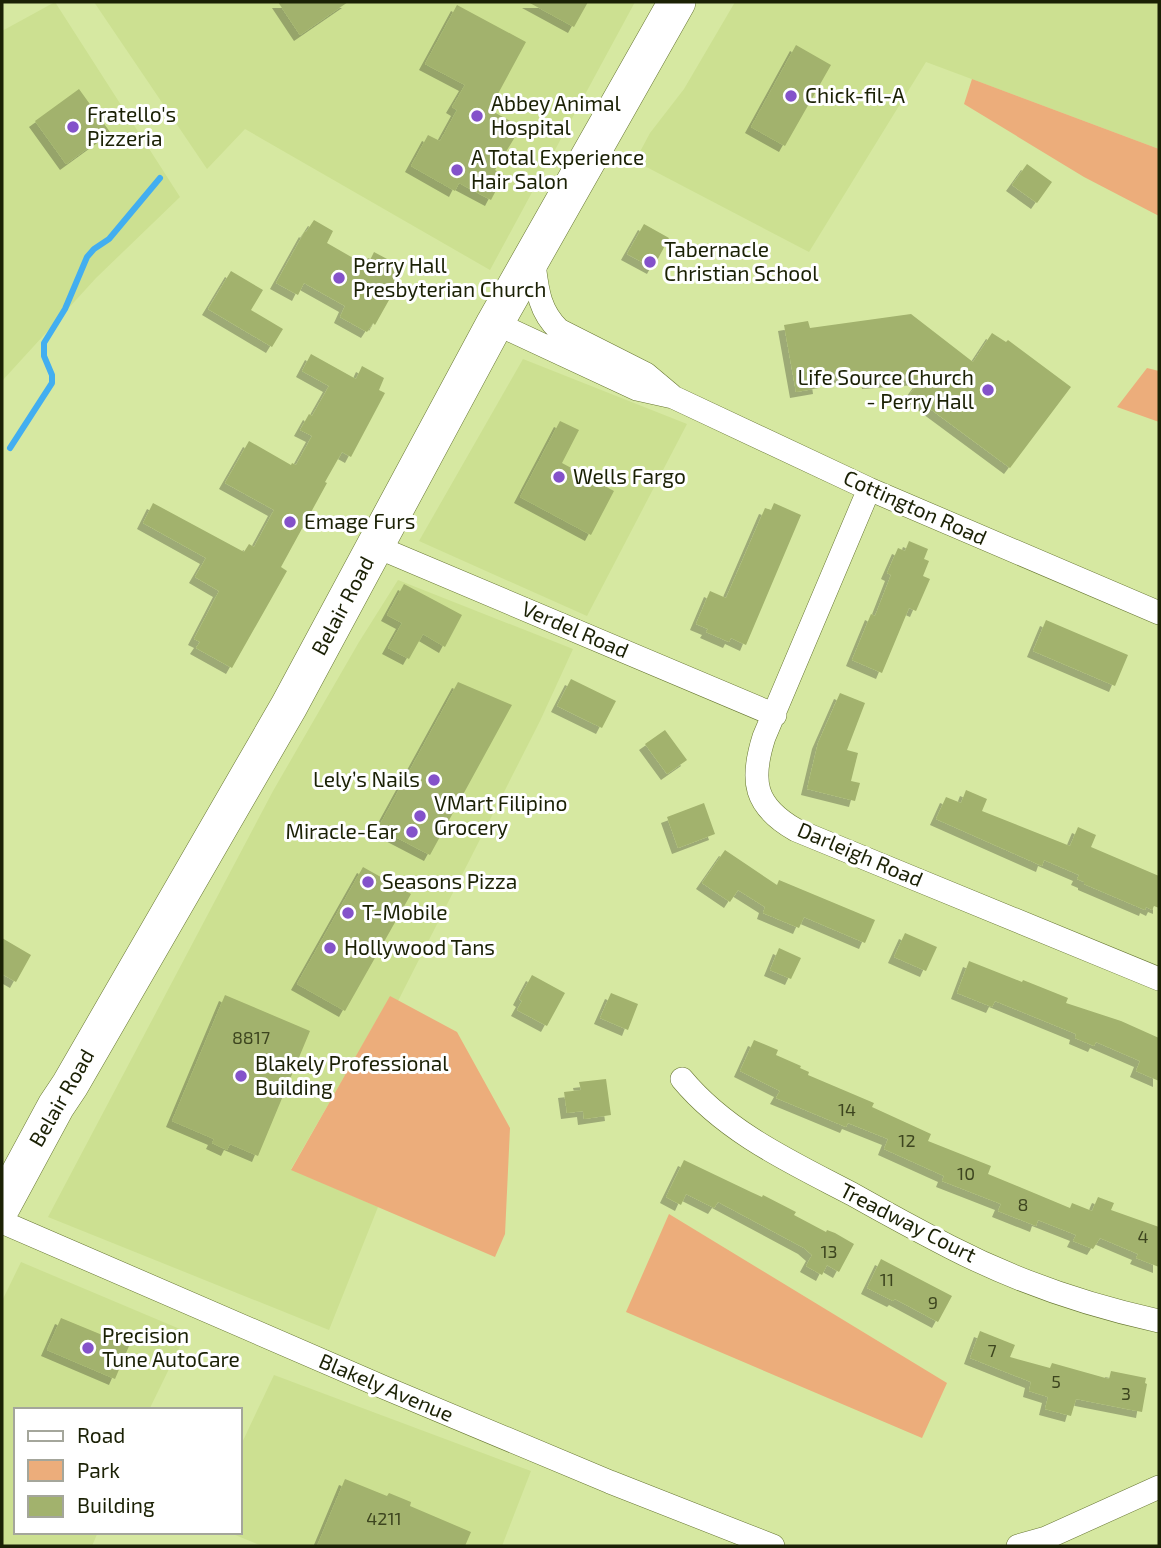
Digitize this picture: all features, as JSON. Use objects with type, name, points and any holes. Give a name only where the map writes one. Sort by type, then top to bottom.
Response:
[{"type":"highway","name":"Belair Road","points":[[2,1206],[56,1106],[71,1085],[289,706],[495,323],[677,2]]},
{"type":"street","name":"Cottington Road","points":[[533,256],[547,319],[559,330],[646,374],[673,397]]},
{"type":"street","name":"Cottington Road","points":[[495,323],[636,389],[673,397],[869,489],[1159,613]]},
{"type":"street","name":"Darleigh Road","points":[[869,489],[764,737],[757,759],[756,780],[763,801],[776,818],[796,830],[1159,979]]},
{"type":"street","name":"Verdel Road","points":[[375,546],[775,715]]},
{"type":"street","name":"Treadway Court","points":[[682,1079],[697,1098],[747,1138],[951,1248],[1063,1295],[1159,1321]]},
{"type":"street","name":"Blakely Avenue","points":[[2,1222],[421,1403],[773,1546]]},
{"type":"street","points":[[1018,1546],[1048,1542],[1159,1487]]},
{"type":"shaded area","points":[[55,2],[180,197],[96,278],[2,381],[2,31]]},
{"type":"shaded area","points":[[94,2],[635,2],[490,270],[245,129],[207,169]]},
{"type":"shaded area","points":[[735,2],[1159,2],[1159,149],[926,62],[809,252],[635,161],[650,133],[684,89]]},
{"type":"shaded area","points":[[523,359],[687,424],[587,616],[419,541]]},
{"type":"shaded area","points":[[398,580],[573,649],[540,721],[398,1001],[390,997],[291,1169],[378,1207],[329,1330],[48,1217],[273,791]]},
{"type":"shaded area","points":[[21,1262],[187,1332],[150,1408],[14,1408],[14,1534],[97,1534],[92,1546],[2,1546],[2,1301]]},
{"type":"shaded area","points":[[274,1375],[531,1471],[502,1546],[262,1546],[233,1534],[242,1534],[242,1443]]},
{"type":"green space","points":[[972,79],[1159,149],[1159,216],[1084,177],[964,104]]},
{"type":"green space","points":[[1147,368],[1159,371],[1159,422],[1117,407]]},
{"type":"green space","points":[[390,996],[457,1032],[510,1128],[505,1234],[495,1257],[291,1170]]},
{"type":"green space","points":[[669,1214],[947,1383],[922,1438],[626,1312]]},
{"type":"building","points":[[278,2],[348,2],[300,35]]},
{"type":"building","points":[[528,2],[588,2],[574,27]]},
{"type":"building","points":[[457,5],[526,42],[493,103],[495,104],[492,111],[521,127],[495,170],[504,175],[491,200],[459,183],[455,191],[411,166],[428,135],[440,141],[457,110],[452,107],[465,85],[425,64]]},
{"type":"building","name":"Chick-fil-A","points":[[796,45],[831,65],[785,146],[751,127]]},
{"type":"building","name":"Fratello's Pizzeria","points":[[79,89],[110,132],[66,164],[35,121]]},
{"type":"building","points":[[1027,164],[1052,182],[1037,203],[1012,185]]},
{"type":"building","name":"Perry Hall Presbyterian Church","points":[[314,220],[333,231],[327,243],[367,266],[374,252],[402,267],[394,282],[398,284],[375,325],[373,323],[367,332],[340,317],[345,306],[304,283],[298,295],[276,283]]},
{"type":"building","points":[[644,224],[669,238],[653,268],[627,254]]},
{"type":"building","points":[[231,271],[263,290],[251,310],[283,329],[272,347],[208,309]]},
{"type":"building","name":"Life Source Church - Perry Hall","points":[[911,314],[973,362],[992,333],[1006,342],[1008,340],[1071,387],[1010,468],[910,394],[921,379],[868,383],[866,373],[818,381],[819,388],[796,392],[784,325],[808,321],[810,328]]},
{"type":"building","points":[[311,354],[356,379],[362,366],[384,378],[379,390],[385,393],[351,457],[342,452],[325,482],[327,483],[281,567],[287,571],[232,668],[196,648],[200,642],[194,639],[219,591],[195,577],[206,558],[143,523],[153,503],[244,552],[249,544],[254,547],[274,510],[225,483],[249,441],[291,465],[296,465],[312,436],[300,430],[309,414],[312,416],[329,386],[302,371]]},
{"type":"building","name":"Wells Fargo","points":[[560,421],[579,430],[562,463],[614,491],[591,535],[520,497]]},
{"type":"building","points":[[774,503],[801,515],[746,645],[731,638],[729,642],[706,632],[708,629],[696,624],[710,591],[726,598],[765,508],[771,510]]},
{"type":"building","points":[[909,541],[928,549],[924,559],[929,561],[923,576],[930,579],[916,611],[909,608],[882,673],[852,660],[871,614],[875,616],[891,575],[887,573],[898,548],[905,551]]},
{"type":"building","points":[[404,584],[462,615],[445,647],[423,634],[409,659],[388,648],[402,623],[387,615]]},
{"type":"building","points":[[1046,620],[1128,655],[1115,686],[1033,651]]},
{"type":"building","points":[[571,679],[616,701],[602,728],[557,706]]},
{"type":"building","points":[[458,682],[512,705],[430,855],[378,828]]},
{"type":"building","points":[[840,693],[865,703],[847,750],[858,753],[851,781],[860,783],[855,801],[807,789],[818,743]]},
{"type":"building","points":[[665,730],[687,760],[667,774],[645,744]]},
{"type":"building","points":[[966,790],[987,799],[982,811],[1070,846],[1078,827],[1096,835],[1091,847],[1159,876],[1159,908],[1154,906],[1152,910],[1146,907],[1145,910],[1084,884],[1077,879],[1079,875],[1044,860],[1042,866],[936,819],[946,797],[961,803]]},
{"type":"building","points":[[704,803],[715,834],[678,848],[667,817]]},
{"type":"building","points":[[725,850],[777,885],[779,880],[875,920],[865,943],[804,917],[799,928],[763,913],[765,907],[738,890],[730,902],[702,883]]},
{"type":"building","points":[[363,867],[411,894],[345,1011],[297,984]]},
{"type":"building","points":[[905,933],[937,947],[926,971],[894,957]]},
{"type":"building","points":[[2,938],[31,955],[16,982],[2,974]]},
{"type":"building","points":[[779,948],[801,958],[791,979],[770,970]]},
{"type":"building","points":[[969,961],[1068,998],[1066,1003],[1121,1021],[1159,1038],[1159,1081],[1136,1071],[1140,1061],[1096,1042],[1094,1046],[1075,1038],[1076,1034],[995,1001],[992,1007],[957,993]]},
{"type":"building","points":[[532,975],[565,993],[547,1026],[517,1010],[522,1001],[519,999]]},
{"type":"building","points":[[611,993],[638,1004],[628,1030],[600,1018]]},
{"type":"building","name":"Blakely Professional Building","points":[[225,995],[310,1031],[258,1156],[230,1144],[227,1150],[212,1143],[214,1139],[172,1121]]},
{"type":"building","points":[[754,1040],[778,1050],[776,1055],[801,1066],[800,1068],[809,1072],[808,1075],[874,1103],[872,1107],[931,1134],[928,1141],[991,1166],[988,1174],[1070,1208],[1072,1203],[1092,1211],[1098,1197],[1114,1203],[1111,1210],[1159,1227],[1159,1267],[1136,1258],[1138,1254],[1100,1238],[1093,1249],[1073,1241],[1076,1235],[1038,1220],[1036,1226],[998,1211],[1001,1204],[942,1181],[944,1176],[884,1149],[888,1139],[848,1123],[846,1127],[776,1098],[780,1091],[740,1071]]},
{"type":"building","points":[[606,1079],[611,1115],[584,1119],[583,1111],[567,1113],[564,1092],[581,1090],[579,1082]]},
{"type":"building","points":[[684,1160],[762,1197],[763,1195],[796,1212],[794,1215],[854,1244],[839,1272],[827,1265],[822,1275],[806,1266],[812,1255],[804,1248],[718,1202],[714,1208],[686,1194],[681,1205],[666,1197]]},
{"type":"building","points":[[881,1259],[952,1296],[938,1322],[895,1299],[893,1301],[867,1288]]},
{"type":"building","name":"Precision Tune AutoCare","points":[[61,1318],[129,1346],[115,1379],[47,1350]]},
{"type":"building","points":[[980,1331],[1015,1345],[1010,1357],[1050,1368],[1052,1363],[1109,1379],[1111,1371],[1146,1378],[1142,1412],[1076,1399],[1071,1416],[1045,1409],[1048,1397],[1029,1391],[1031,1382],[970,1358]]},
{"type":"building","points":[[345,1479],[387,1496],[389,1493],[411,1502],[410,1506],[471,1532],[465,1546],[317,1546]]},
{"type":"waterway","points":[[10,448],[52,383],[52,375],[44,356],[44,343],[65,309],[87,257],[109,239],[160,178]]},
{"type":"place","name":"Chick-fil-A","points":[[791,96]]},
{"type":"place","name":"Abbey Animal Hospital","points":[[477,116]]},
{"type":"place","name":"Fratello's Pizzeria","points":[[73,127]]},
{"type":"place","name":"A Total Experience Hair Salon","points":[[457,170]]},
{"type":"place","name":"Tabernacle Christian School","points":[[650,262]]},
{"type":"place","name":"Perry Hall Presbyterian Church","points":[[339,278]]},
{"type":"place","name":"Life Source Church - Perry Hall","points":[[988,390]]},
{"type":"place","name":"Wells Fargo","points":[[559,477]]},
{"type":"place","name":"Emage Furs","points":[[290,522]]},
{"type":"place","name":"Lely’s Nails","points":[[434,780]]},
{"type":"place","name":"VMart Filipino Grocery","points":[[420,816]]},
{"type":"place","name":"Miracle-Ear","points":[[412,832]]},
{"type":"place","name":"Seasons Pizza","points":[[368,882]]},
{"type":"place","name":"T-Mobile","points":[[348,913]]},
{"type":"place","name":"Hollywood Tans","points":[[330,948]]},
{"type":"place","name":"Blakely Professional Building","points":[[241,1076]]},
{"type":"place","name":"Precision Tune AutoCare","points":[[88,1348]]}]
